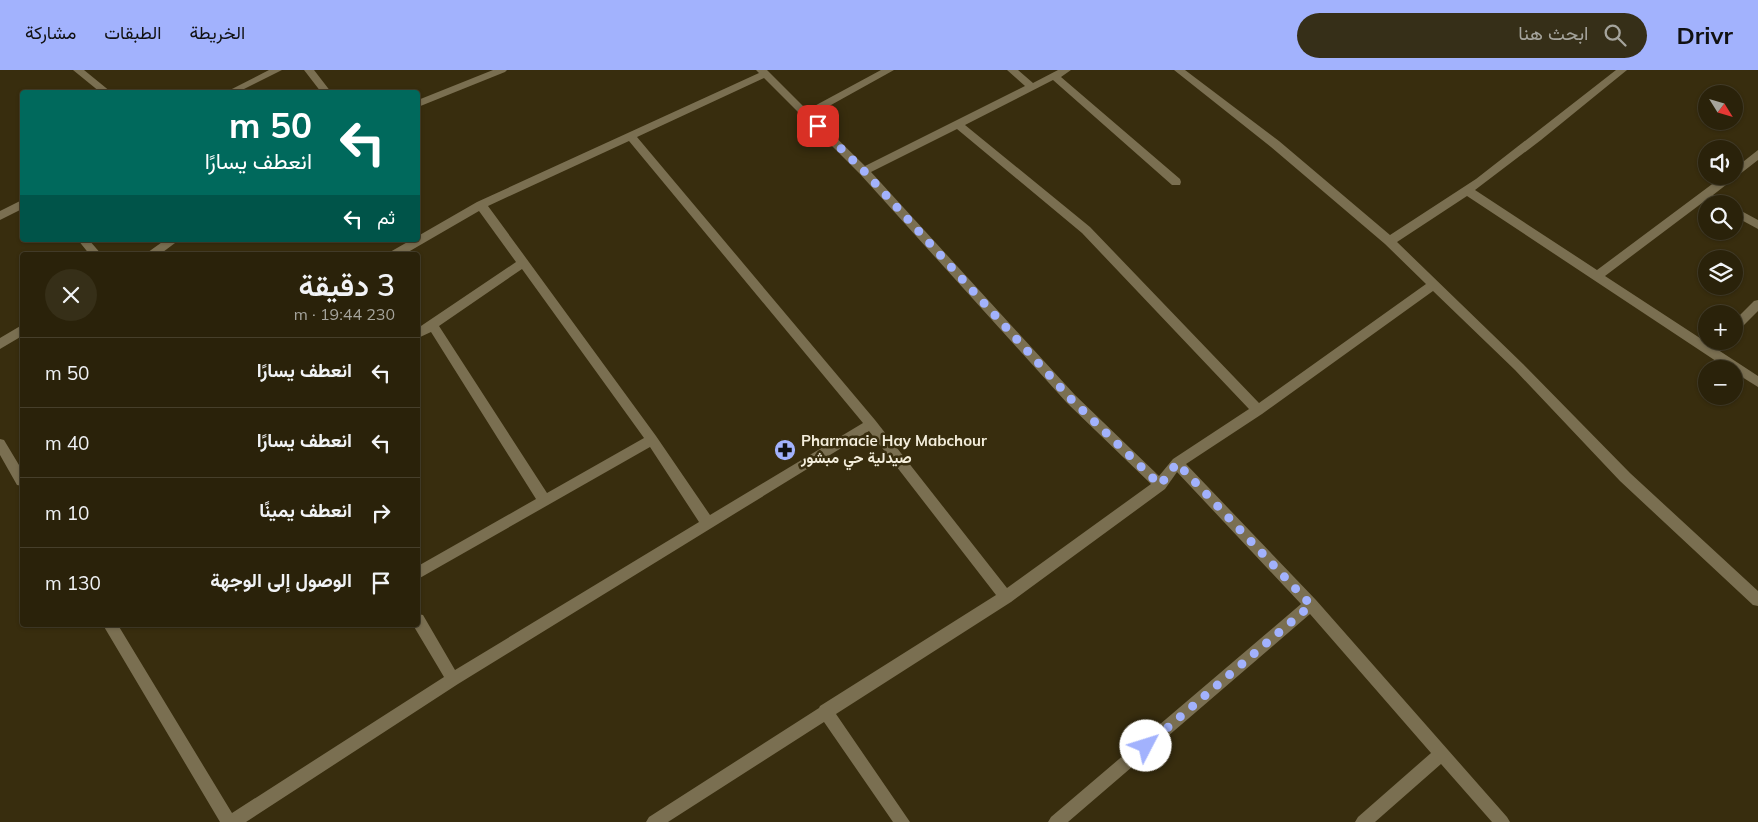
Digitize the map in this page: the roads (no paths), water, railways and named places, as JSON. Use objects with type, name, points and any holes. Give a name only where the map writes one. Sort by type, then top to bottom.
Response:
[{"type":"street","points":[[78,70],[103,90]]},
{"type":"street","points":[[235,90],[277,70]]},
{"type":"street","points":[[309,70],[324,90]]},
{"type":"street","points":[[420,103],[502,70]]},
{"type":"street","points":[[807,114],[889,70]]},
{"type":"street","points":[[1012,70],[1032,87]]},
{"type":"street","points":[[864,171],[1066,70]]},
{"type":"street","points":[[1179,70],[1275,144],[1389,241],[1519,367],[1625,477],[1758,600]]},
{"type":"street","points":[[1389,241],[1422,222],[1468,191],[1622,70]]},
{"type":"street","points":[[420,240],[482,205],[763,72],[864,171],[1071,399],[1160,485]]},
{"type":"street","points":[[1054,76],[1176,182]]},
{"type":"street","points":[[958,124],[1086,230],[1258,410]]},
{"type":"street","points":[[630,136],[871,424],[1006,597]]},
{"type":"street","points":[[1743,166],[1758,154]]},
{"type":"street","points":[[1708,195],[1720,185]]},
{"type":"street","points":[[1468,191],[1698,341]]},
{"type":"street","points":[[1597,276],[1698,203]]},
{"type":"street","points":[[0,216],[20,205]]},
{"type":"street","points":[[482,205],[522,263],[652,440],[708,524]]},
{"type":"street","points":[[1743,216],[1758,225]]},
{"type":"street","points":[[85,242],[93,252]]},
{"type":"street","points":[[155,252],[171,242]]},
{"type":"street","points":[[399,252],[417,242]]},
{"type":"street","points":[[420,333],[522,263]]},
{"type":"street","points":[[654,822],[1006,597],[1160,485],[1177,463],[1258,410],[1425,290],[1436,285]]},
{"type":"street","points":[[1743,319],[1758,304]]},
{"type":"street","points":[[432,324],[544,500]]},
{"type":"street","points":[[0,344],[20,331]]},
{"type":"street","points":[[1712,350],[1758,382]]},
{"type":"street","points":[[111,627],[230,822],[452,679],[871,424]]},
{"type":"street","points":[[420,572],[652,440]]},
{"type":"street","points":[[0,444],[20,478]]},
{"type":"street","points":[[1177,463],[1311,605],[1502,822]]},
{"type":"street","points":[[1056,822],[1311,605]]},
{"type":"street","points":[[420,623],[452,679]]},
{"type":"street","points":[[825,712],[902,822]]},
{"type":"street","points":[[1363,822],[1441,754]]},
{"type":"place","name":"Pharmacie Hay Mabchour صيدلية حي مبشور","points":[[785,450]]}]
